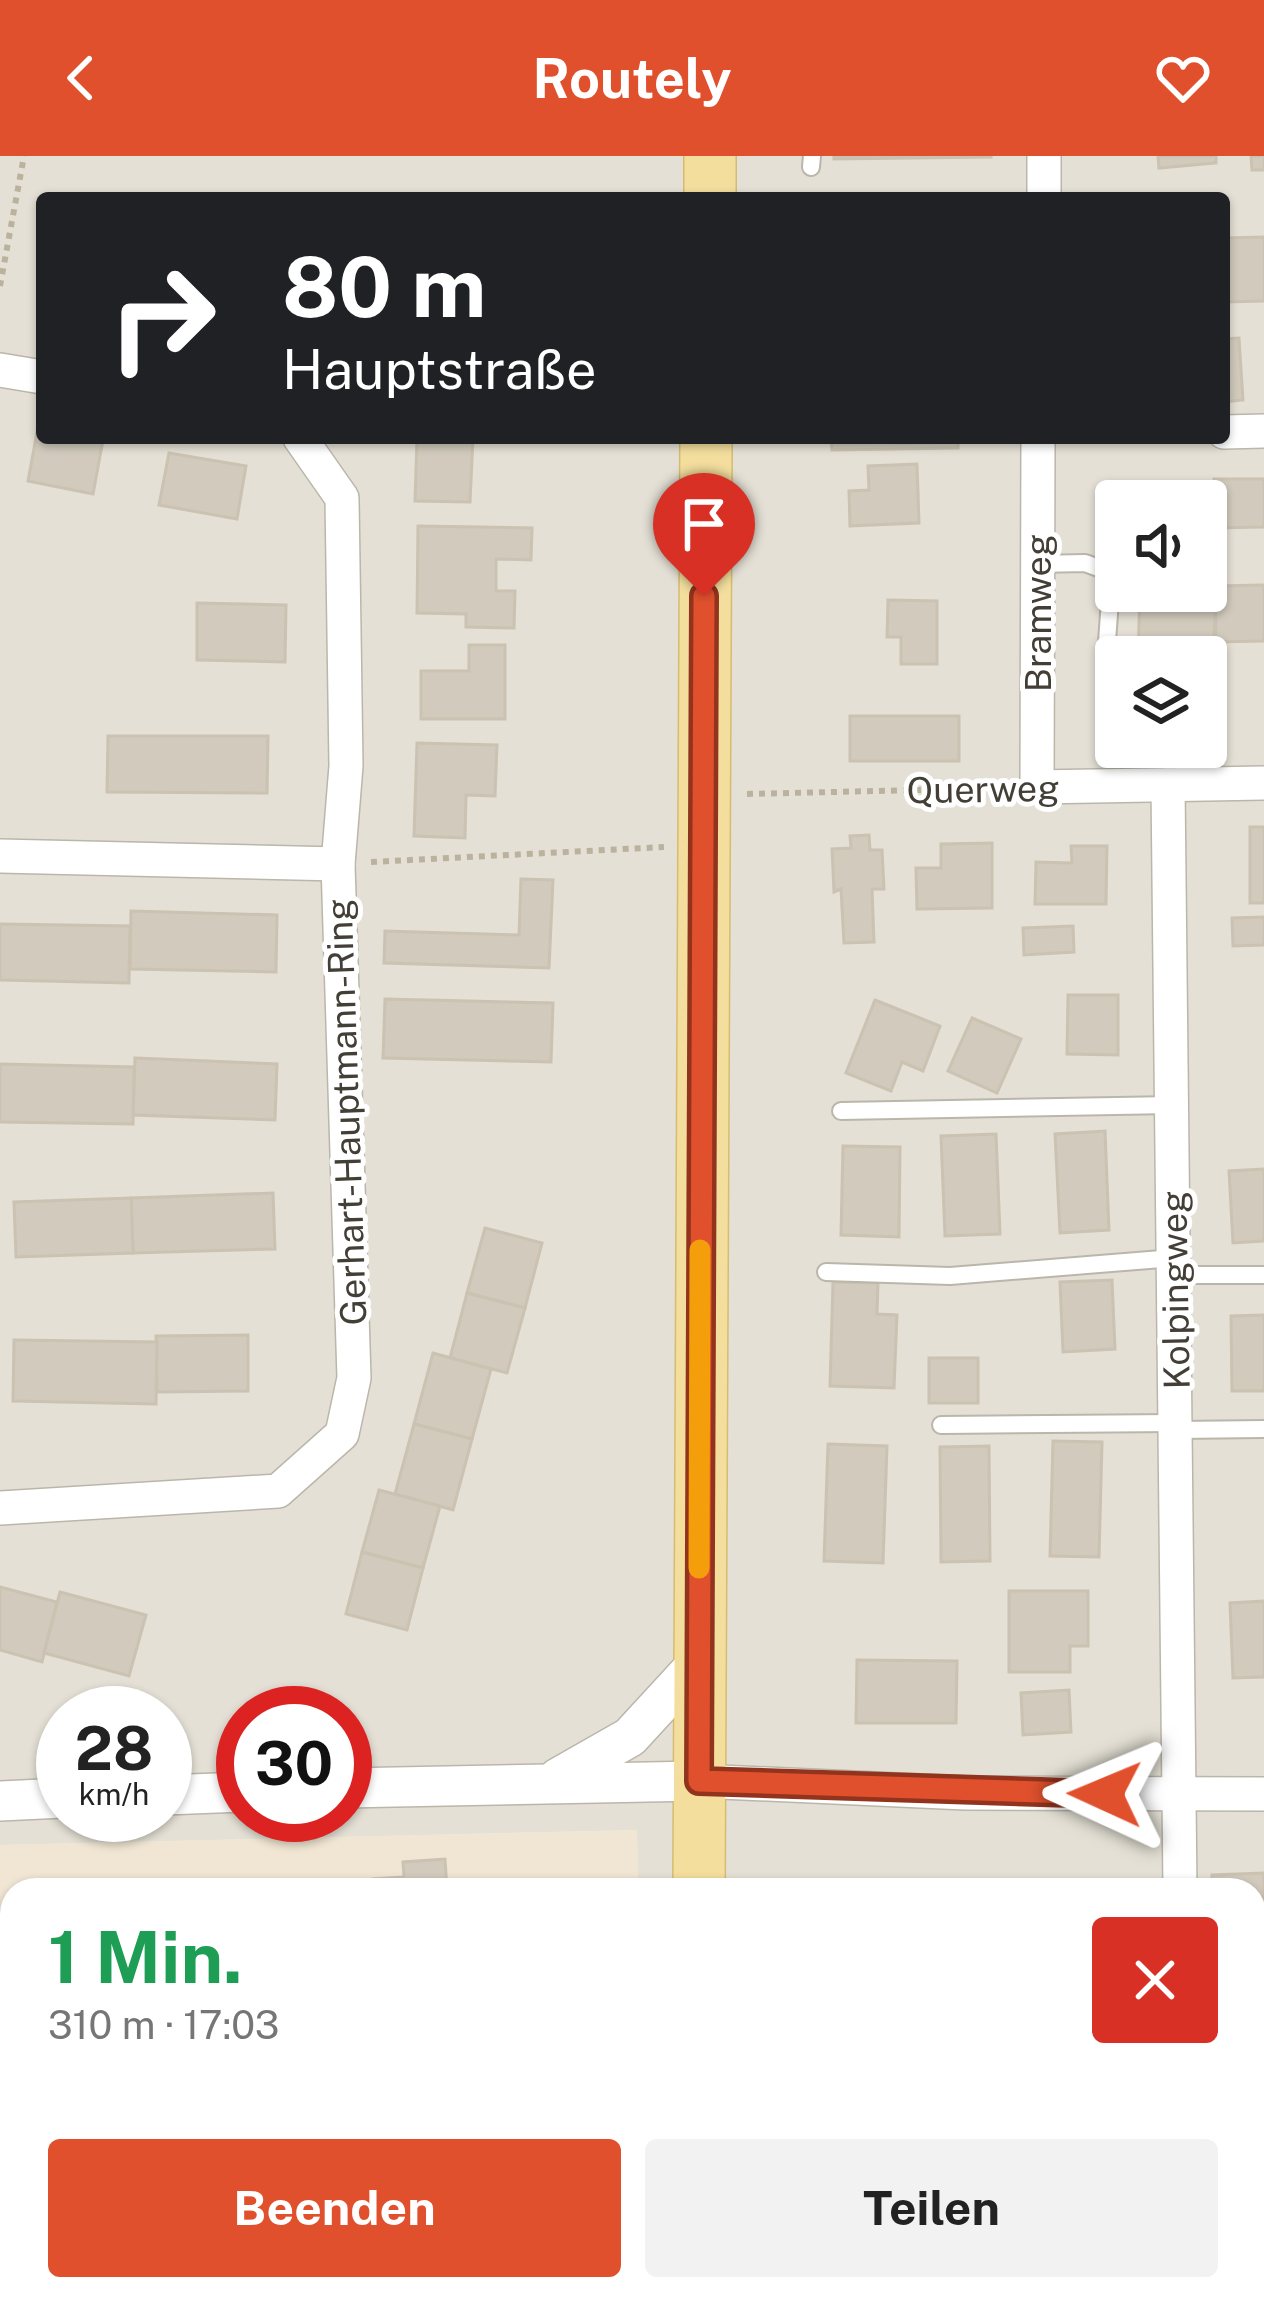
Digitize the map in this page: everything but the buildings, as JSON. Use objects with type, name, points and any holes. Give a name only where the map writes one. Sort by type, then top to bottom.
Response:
[{"type":"main road","points":[[710,156],[710,192]]},
{"type":"main road","points":[[699,1878],[706,444]]},
{"type":"street","points":[[1044,156],[1044,192]]},
{"type":"street","points":[[0,370],[36,376]]},
{"type":"street","points":[[1230,432],[1264,431]]},
{"type":"street","name":"Gerhart-Hauptmann-Ring","points":[[0,1508],[278,1491],[342,1434],[354,1378],[338,864],[346,766],[342,498],[303,444]]},
{"type":"street","name":"Bramweg","points":[[1037,787],[1038,444]]},
{"type":"street","name":"Querweg","points":[[1037,787],[1264,783]]},
{"type":"street","name":"Kolpingweg","points":[[1168,785],[1180,1878]]},
{"type":"street","points":[[0,856],[338,864]]},
{"type":"street","points":[[553,1781],[630,1737],[699,1662]]},
{"type":"street","points":[[372,1787],[699,1781],[1264,1794]]},
{"type":"street","points":[[0,1801],[36,1799]]},
{"type":"lane","points":[[1038,564],[1085,563],[1112,573],[1107,636]]},
{"type":"lane","points":[[841,1111],[1173,1105]]},
{"type":"lane","points":[[826,1272],[950,1276],[1175,1267],[1264,1275]]},
{"type":"lane","points":[[941,1426],[1264,1429]]},
{"type":"path","points":[[0,286],[24,156]]},
{"type":"path","name":"Querweg","points":[[338,864],[701,820],[1037,787]]},
{"type":"shaded area","points":[[0,156],[1264,156],[1264,1878],[638,1878],[637,1830],[372,1836],[372,1686],[216,1686],[216,1840],[192,1840],[192,1686],[36,1686],[36,1842],[127,1842],[0,1845]]},
{"type":"shaded area","points":[[637,1830],[638,1878],[0,1878],[0,1845],[372,1842],[372,1836]]},
{"type":"slow traffic","points":[[699,1568],[700,1250]]},
{"type":"route","points":[[704,596],[699,1781],[1105,1794]]}]
